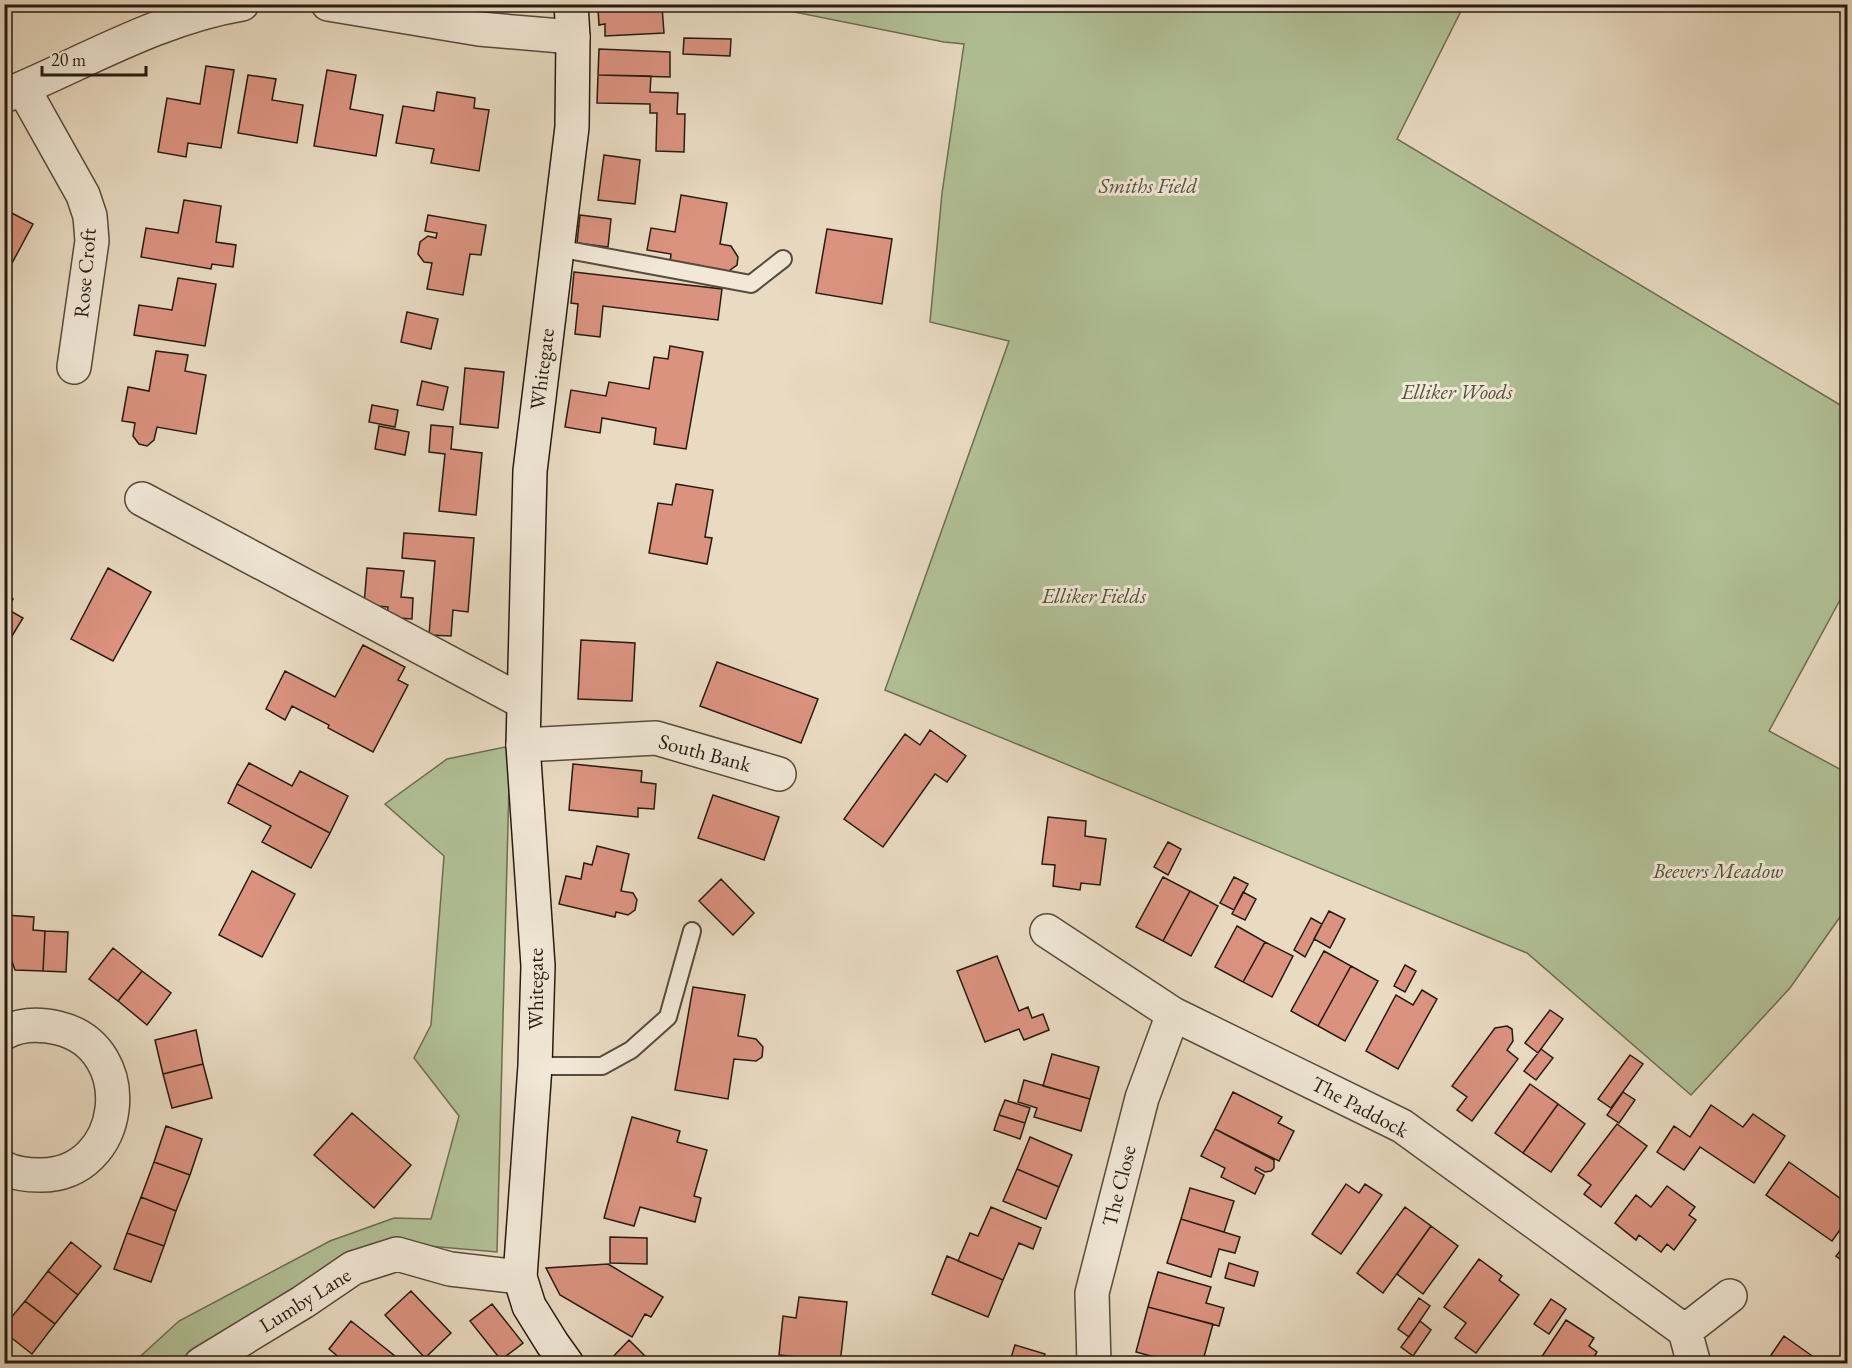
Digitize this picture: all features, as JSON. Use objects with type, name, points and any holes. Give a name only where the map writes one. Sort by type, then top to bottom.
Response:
[{"type":"street","name":"Rose Croft","points":[[74,367],[92,241],[90,216],[83,195],[14,92],[183,18],[242,4]]},
{"type":"street","points":[[328,4],[479,29],[573,38]]},
{"type":"street","name":"Whitegate","points":[[520,1276],[535,1066],[538,966],[523,744],[530,471],[572,127],[571,4]]},
{"type":"street","points":[[142,499],[523,702]]},
{"type":"street","name":"South Bank","points":[[523,744],[656,738],[779,774]]},
{"type":"street","name":"The Paddock","points":[[1047,931],[1173,1014],[1402,1126],[1685,1331]]},
{"type":"street","name":"The Close","points":[[1094,1364],[1092,1293],[1142,1098],[1173,1014]]},
{"type":"street","points":[[4,1033],[27,1026],[47,1025],[66,1030],[83,1040],[97,1053],[107,1070],[113,1088],[113,1108],[109,1128],[99,1145],[85,1160],[67,1170],[48,1175],[27,1175],[4,1168]]},
{"type":"street","name":"Lumby Lane","points":[[201,1364],[303,1302],[353,1268],[397,1254],[450,1269],[520,1276]]},
{"type":"street","points":[[520,1276],[529,1306],[567,1364]]},
{"type":"street","points":[[1694,1364],[1685,1331],[1730,1296]]},
{"type":"lane","points":[[557,248],[751,284],[783,259]]},
{"type":"lane","points":[[535,1066],[602,1066],[632,1050],[668,1017],[692,931]]},
{"type":"green space","points":[[764,5],[1464,5],[1397,139],[1847,409],[1847,587],[1769,731],[1847,773],[1847,907],[1790,988],[1691,1095],[1527,953],[885,690],[1009,341],[930,322],[942,193],[964,44],[944,42]]},
{"type":"green space","points":[[510,746],[497,1252],[382,1242],[178,1363],[132,1364],[179,1321],[330,1241],[394,1218],[431,1219],[459,1116],[414,1058],[431,1025],[444,856],[385,804],[447,759]]},
{"type":"building","points":[[597,4],[649,4],[649,7],[598,9]]},
{"type":"building","points":[[662,6],[664,33],[605,36],[605,24],[599,25],[598,9]]},
{"type":"building","points":[[684,38],[731,39],[730,56],[683,54]]},
{"type":"building","points":[[599,49],[670,52],[670,77],[598,75]]},
{"type":"building","points":[[206,66],[234,70],[221,148],[188,143],[186,157],[158,152],[167,98],[200,104]]},
{"type":"building","points":[[327,70],[356,75],[350,109],[383,115],[376,156],[314,146]]},
{"type":"building","points":[[248,75],[276,79],[272,100],[303,105],[297,143],[238,133]]},
{"type":"building","points":[[598,75],[651,76],[650,92],[678,93],[677,114],[685,114],[684,152],[656,151],[657,113],[650,113],[650,104],[597,103]]},
{"type":"building","points":[[437,92],[475,98],[474,108],[489,110],[479,171],[431,163],[434,149],[396,143],[403,106],[434,111]]},
{"type":"building","points":[[604,155],[640,160],[635,204],[598,200]]},
{"type":"building","points":[[681,195],[727,203],[720,244],[731,246],[738,257],[737,265],[726,273],[670,263],[671,254],[647,250],[651,228],[675,232]]},
{"type":"building","points":[[184,200],[221,206],[216,242],[236,245],[233,267],[212,264],[211,269],[141,257],[146,228],[178,233]]},
{"type":"building","points":[[4,209],[33,224],[4,278]]},
{"type":"building","points":[[428,215],[486,225],[481,255],[470,254],[463,295],[427,289],[432,263],[424,262],[418,254],[420,242],[428,236],[436,238],[437,233],[425,231]]},
{"type":"building","points":[[580,215],[611,219],[608,247],[577,243]]},
{"type":"building","points":[[827,229],[892,239],[882,304],[816,293]]},
{"type":"building","points":[[574,272],[722,289],[718,320],[603,306],[600,337],[575,334],[578,304],[571,303]]},
{"type":"building","points":[[178,278],[216,284],[205,346],[134,335],[139,305],[172,310]]},
{"type":"building","points":[[407,312],[438,319],[431,349],[401,342]]},
{"type":"building","points":[[670,346],[703,352],[686,449],[654,444],[656,428],[602,418],[600,433],[565,427],[571,390],[606,396],[609,382],[649,389],[654,357],[668,359]]},
{"type":"building","points":[[156,351],[188,355],[185,371],[206,375],[196,434],[157,427],[154,440],[147,446],[139,444],[133,436],[135,423],[122,421],[128,387],[149,391]]},
{"type":"building","points":[[465,368],[504,372],[498,428],[460,424]]},
{"type":"building","points":[[422,381],[448,387],[443,410],[417,405]]},
{"type":"building","points":[[372,405],[398,410],[395,427],[369,422]]},
{"type":"building","points":[[431,425],[453,427],[451,449],[482,453],[476,515],[439,511],[445,454],[429,452]]},
{"type":"building","points":[[379,426],[409,432],[405,455],[375,449]]},
{"type":"building","points":[[676,484],[713,490],[705,537],[712,538],[707,564],[649,553],[658,503],[672,505]]},
{"type":"building","points":[[404,533],[474,538],[468,612],[453,610],[451,636],[429,635],[435,561],[402,558]]},
{"type":"building","points":[[108,568],[151,592],[113,661],[71,639]]},
{"type":"building","points":[[367,568],[404,571],[401,597],[413,598],[412,619],[387,617],[388,607],[364,605]]},
{"type":"building","points":[[4,593],[13,599],[7,609],[23,618],[4,649]]},
{"type":"building","points":[[581,640],[635,643],[632,701],[578,699]]},
{"type":"building","points":[[363,645],[405,667],[398,680],[408,685],[373,752],[292,706],[285,720],[266,709],[285,671],[335,697]]},
{"type":"building","points":[[717,662],[818,699],[801,743],[700,706]]},
{"type":"building","points":[[930,730],[966,756],[947,782],[935,774],[883,847],[844,819],[905,734],[920,745]]},
{"type":"building","points":[[249,763],[292,786],[300,771],[348,796],[330,833],[237,784]]},
{"type":"building","points":[[573,764],[642,771],[641,782],[656,784],[654,809],[638,808],[638,817],[569,810]]},
{"type":"building","points":[[237,784],[330,833],[311,868],[262,842],[271,826],[228,803]]},
{"type":"building","points":[[713,795],[779,817],[764,860],[698,838]]},
{"type":"building","points":[[1048,817],[1086,821],[1085,836],[1106,839],[1100,885],[1081,883],[1080,890],[1053,886],[1055,865],[1042,864]]},
{"type":"building","points":[[1168,842],[1181,849],[1168,875],[1154,867]]},
{"type":"building","points":[[597,846],[629,854],[621,891],[633,893],[637,900],[635,910],[628,915],[616,912],[615,917],[559,904],[566,876],[581,879],[584,863],[592,865]]},
{"type":"building","points":[[252,871],[295,894],[262,957],[219,935]]},
{"type":"building","points":[[1163,877],[1190,891],[1163,941],[1136,927]]},
{"type":"building","points":[[1234,877],[1248,884],[1234,910],[1220,903]]},
{"type":"building","points":[[721,879],[754,913],[733,935],[699,901]]},
{"type":"building","points":[[1190,891],[1218,906],[1191,956],[1163,941]]},
{"type":"building","points":[[1243,892],[1256,899],[1245,920],[1232,914]]},
{"type":"building","points":[[1329,911],[1345,919],[1330,948],[1314,939]]},
{"type":"building","points":[[5,915],[34,917],[33,930],[45,931],[43,971],[15,970],[4,939]]},
{"type":"building","points":[[1311,918],[1322,924],[1305,957],[1294,950]]},
{"type":"building","points":[[1237,926],[1265,942],[1243,982],[1215,967]]},
{"type":"building","points":[[45,931],[68,932],[66,972],[43,971]]},
{"type":"building","points":[[1265,942],[1293,956],[1272,997],[1243,982]]},
{"type":"building","points":[[113,948],[142,971],[118,1001],[89,979]]},
{"type":"building","points":[[1324,951],[1351,966],[1318,1026],[1291,1011]]},
{"type":"building","points":[[997,956],[1019,1011],[1028,1007],[1032,1018],[1043,1014],[1049,1030],[1024,1040],[1019,1029],[985,1042],[957,971]]},
{"type":"building","points":[[1405,965],[1416,971],[1405,992],[1394,986]]},
{"type":"building","points":[[1351,966],[1378,981],[1345,1041],[1318,1026]]},
{"type":"building","points":[[142,971],[171,993],[147,1025],[118,1001]]},
{"type":"building","points":[[693,987],[745,995],[738,1036],[756,1039],[763,1047],[762,1057],[756,1061],[734,1059],[728,1099],[675,1090]]},
{"type":"building","points":[[1422,990],[1437,999],[1398,1069],[1366,1051],[1396,995],[1413,1005]]},
{"type":"building","points":[[1550,1010],[1563,1019],[1538,1053],[1525,1043]]},
{"type":"building","points":[[1507,1026],[1512,1029],[1513,1041],[1507,1050],[1518,1059],[1472,1121],[1457,1110],[1467,1097],[1452,1086],[1495,1028]]},
{"type":"building","points":[[196,1030],[203,1064],[163,1074],[155,1040]]},
{"type":"building","points":[[1541,1049],[1553,1058],[1536,1080],[1524,1071]]},
{"type":"building","points":[[1052,1054],[1099,1067],[1090,1099],[1043,1086]]},
{"type":"building","points":[[1630,1055],[1643,1064],[1611,1108],[1598,1099]]},
{"type":"building","points":[[203,1064],[212,1098],[172,1108],[163,1074]]},
{"type":"building","points":[[1024,1080],[1090,1099],[1081,1131],[1034,1117],[1037,1108],[1018,1102]]},
{"type":"building","points":[[1530,1084],[1558,1104],[1523,1153],[1495,1133]]},
{"type":"building","points":[[1233,1092],[1282,1117],[1278,1123],[1294,1131],[1279,1161],[1215,1129]]},
{"type":"building","points":[[1623,1092],[1635,1100],[1619,1123],[1607,1115]]},
{"type":"building","points":[[1005,1100],[1030,1108],[1025,1123],[999,1115]]},
{"type":"building","points":[[1558,1104],[1585,1124],[1551,1172],[1523,1153]]},
{"type":"building","points":[[1711,1105],[1743,1127],[1753,1114],[1785,1136],[1754,1183],[1700,1147],[1684,1170],[1657,1152],[1674,1126],[1690,1137]]},
{"type":"building","points":[[352,1113],[411,1165],[374,1208],[314,1155]]},
{"type":"building","points":[[999,1115],[1025,1123],[1020,1139],[994,1130]]},
{"type":"building","points":[[632,1117],[680,1131],[677,1142],[707,1150],[694,1196],[701,1198],[695,1222],[640,1207],[634,1226],[604,1218]]},
{"type":"building","points":[[1617,1124],[1647,1146],[1601,1207],[1584,1194],[1591,1185],[1578,1175]]},
{"type":"building","points":[[166,1126],[202,1139],[190,1175],[154,1162]]},
{"type":"building","points":[[1215,1129],[1274,1160],[1274,1168],[1271,1171],[1265,1172],[1256,1167],[1255,1170],[1264,1175],[1255,1194],[1221,1177],[1225,1168],[1201,1156]]},
{"type":"building","points":[[1030,1137],[1072,1155],[1059,1187],[1017,1169]]},
{"type":"building","points":[[154,1162],[190,1175],[176,1211],[141,1197]]},
{"type":"building","points":[[1789,1162],[1848,1204],[1848,1219],[1832,1241],[1766,1195]]},
{"type":"building","points":[[1017,1169],[1059,1187],[1046,1219],[1003,1201]]},
{"type":"building","points":[[1346,1184],[1359,1193],[1365,1184],[1382,1195],[1341,1254],[1312,1234]]},
{"type":"building","points":[[1667,1186],[1695,1207],[1689,1215],[1696,1220],[1674,1250],[1667,1244],[1661,1252],[1639,1235],[1636,1240],[1615,1223],[1636,1195],[1651,1207]]},
{"type":"building","points":[[1190,1188],[1234,1201],[1224,1232],[1181,1219]]},
{"type":"building","points":[[141,1197],[176,1211],[164,1246],[127,1233]]},
{"type":"building","points":[[991,1207],[1041,1228],[1033,1249],[1019,1243],[1003,1280],[958,1261],[970,1233],[978,1236]]},
{"type":"building","points":[[1405,1207],[1431,1226],[1383,1293],[1357,1273]]},
{"type":"building","points":[[1181,1219],[1240,1237],[1235,1253],[1219,1249],[1211,1277],[1167,1263]]},
{"type":"building","points":[[1431,1226],[1458,1246],[1423,1294],[1397,1274]]},
{"type":"building","points":[[127,1233],[164,1246],[151,1282],[114,1269]]},
{"type":"building","points":[[610,1237],[647,1238],[647,1264],[610,1263]]},
{"type":"building","points":[[1848,1241],[1848,1265],[1836,1256]]},
{"type":"building","points":[[71,1242],[101,1266],[78,1295],[48,1271]]},
{"type":"building","points":[[947,1256],[1003,1280],[988,1317],[932,1294]]},
{"type":"building","points":[[1479,1259],[1502,1276],[1499,1280],[1519,1295],[1476,1353],[1455,1338],[1466,1323],[1444,1307]]},
{"type":"building","points":[[1229,1263],[1258,1272],[1254,1286],[1225,1278]]},
{"type":"building","points":[[608,1264],[663,1297],[651,1317],[645,1314],[632,1337],[560,1295],[546,1268]]},
{"type":"building","points":[[48,1271],[78,1295],[55,1324],[25,1301]]},
{"type":"building","points":[[1158,1272],[1211,1287],[1206,1303],[1224,1308],[1219,1326],[1148,1307]]},
{"type":"building","points":[[411,1291],[451,1333],[425,1358],[385,1315]]},
{"type":"building","points":[[799,1297],[847,1302],[840,1364],[807,1364],[807,1358],[779,1355],[783,1316],[796,1318]]},
{"type":"building","points":[[1419,1298],[1430,1306],[1409,1337],[1398,1329]]},
{"type":"building","points":[[1551,1299],[1566,1309],[1549,1334],[1534,1324]]},
{"type":"building","points":[[25,1301],[55,1324],[32,1354],[4,1332],[4,1326]]},
{"type":"building","points":[[492,1304],[523,1343],[501,1360],[470,1321]]},
{"type":"building","points":[[1148,1307],[1213,1324],[1202,1364],[1160,1364],[1162,1359],[1136,1352]]},
{"type":"building","points":[[1566,1320],[1594,1338],[1589,1346],[1597,1352],[1590,1364],[1537,1364]]},
{"type":"building","points":[[351,1321],[405,1364],[347,1364],[329,1349]]},
{"type":"building","points":[[1420,1321],[1431,1330],[1413,1356],[1401,1347]]},
{"type":"building","points":[[1784,1336],[1822,1363],[1765,1364]]},
{"type":"building","points":[[629,1340],[653,1364],[606,1364]]},
{"type":"building","points":[[1015,1345],[1045,1354],[1042,1364],[1009,1364]]},
{"type":"park label","name":"Smiths Field","points":[[1148,186]]},
{"type":"park label","name":"Elliker Woods","points":[[1457,392]]},
{"type":"park label","name":"Elliker Fields","points":[[1094,596]]},
{"type":"park label","name":"Beevers Meadow","points":[[1718,871]]}]
